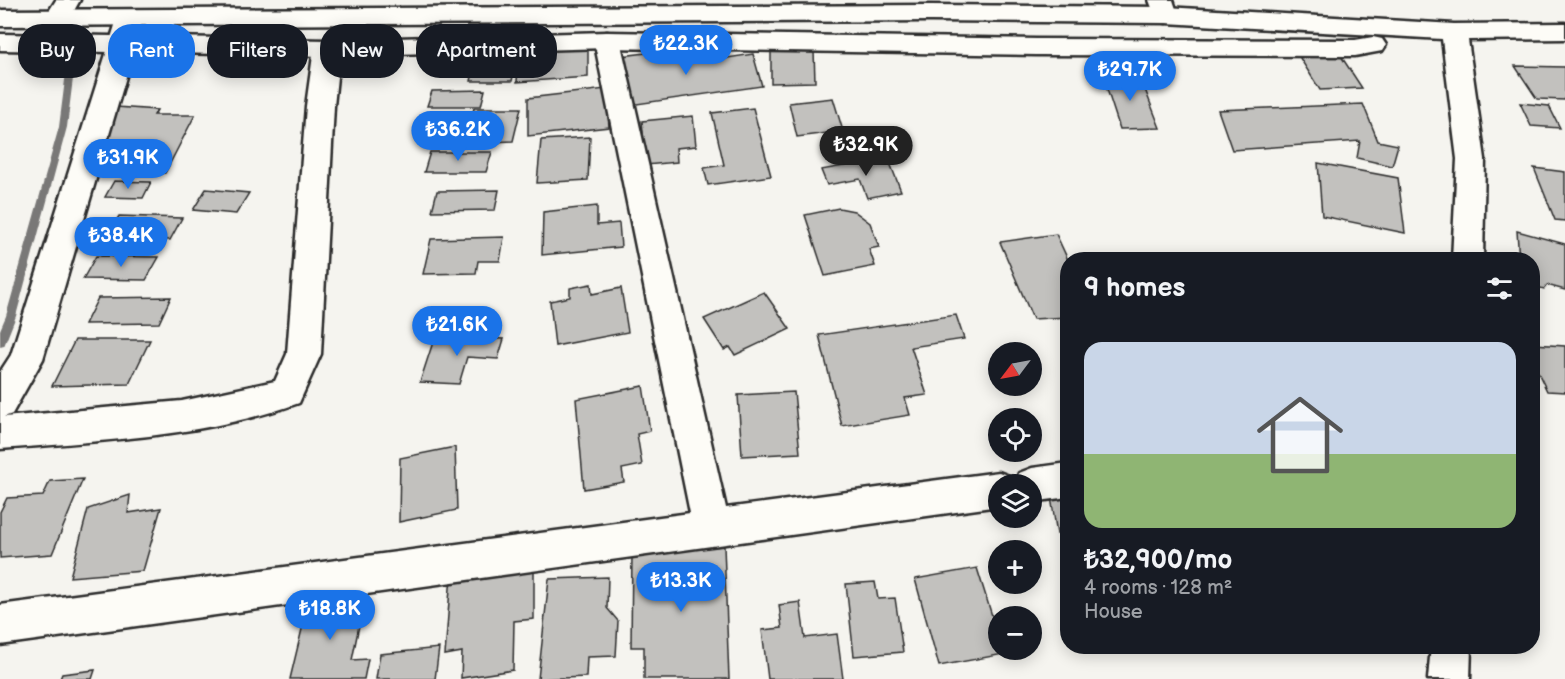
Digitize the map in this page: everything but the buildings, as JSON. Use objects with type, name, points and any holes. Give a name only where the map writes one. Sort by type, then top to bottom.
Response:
[{"type":"main road","points":[[195,30],[927,6],[1164,8],[1454,32],[1565,31]]},
{"type":"main road","points":[[0,18],[63,10],[108,26]]},
{"type":"main road","points":[[404,46],[607,40],[1036,47],[1355,48],[1454,32]]},
{"type":"main road","points":[[1454,32],[1471,159],[1467,252]]},
{"type":"main road","points":[[0,42],[108,33]]},
{"type":"main road","points":[[195,37],[320,47]]},
{"type":"main road","points":[[607,40],[712,528]]},
{"type":"main road","points":[[0,403],[26,359],[112,78]]},
{"type":"main road","points":[[0,433],[144,420],[256,403],[287,392],[304,354],[323,78]]},
{"type":"main road","points":[[1042,484],[1060,481]]},
{"type":"main road","points":[[0,625],[988,490]]},
{"type":"main road","points":[[1449,679],[1451,654]]},
{"type":"waterway","points":[[0,343],[11,316],[63,127],[69,78]]}]
